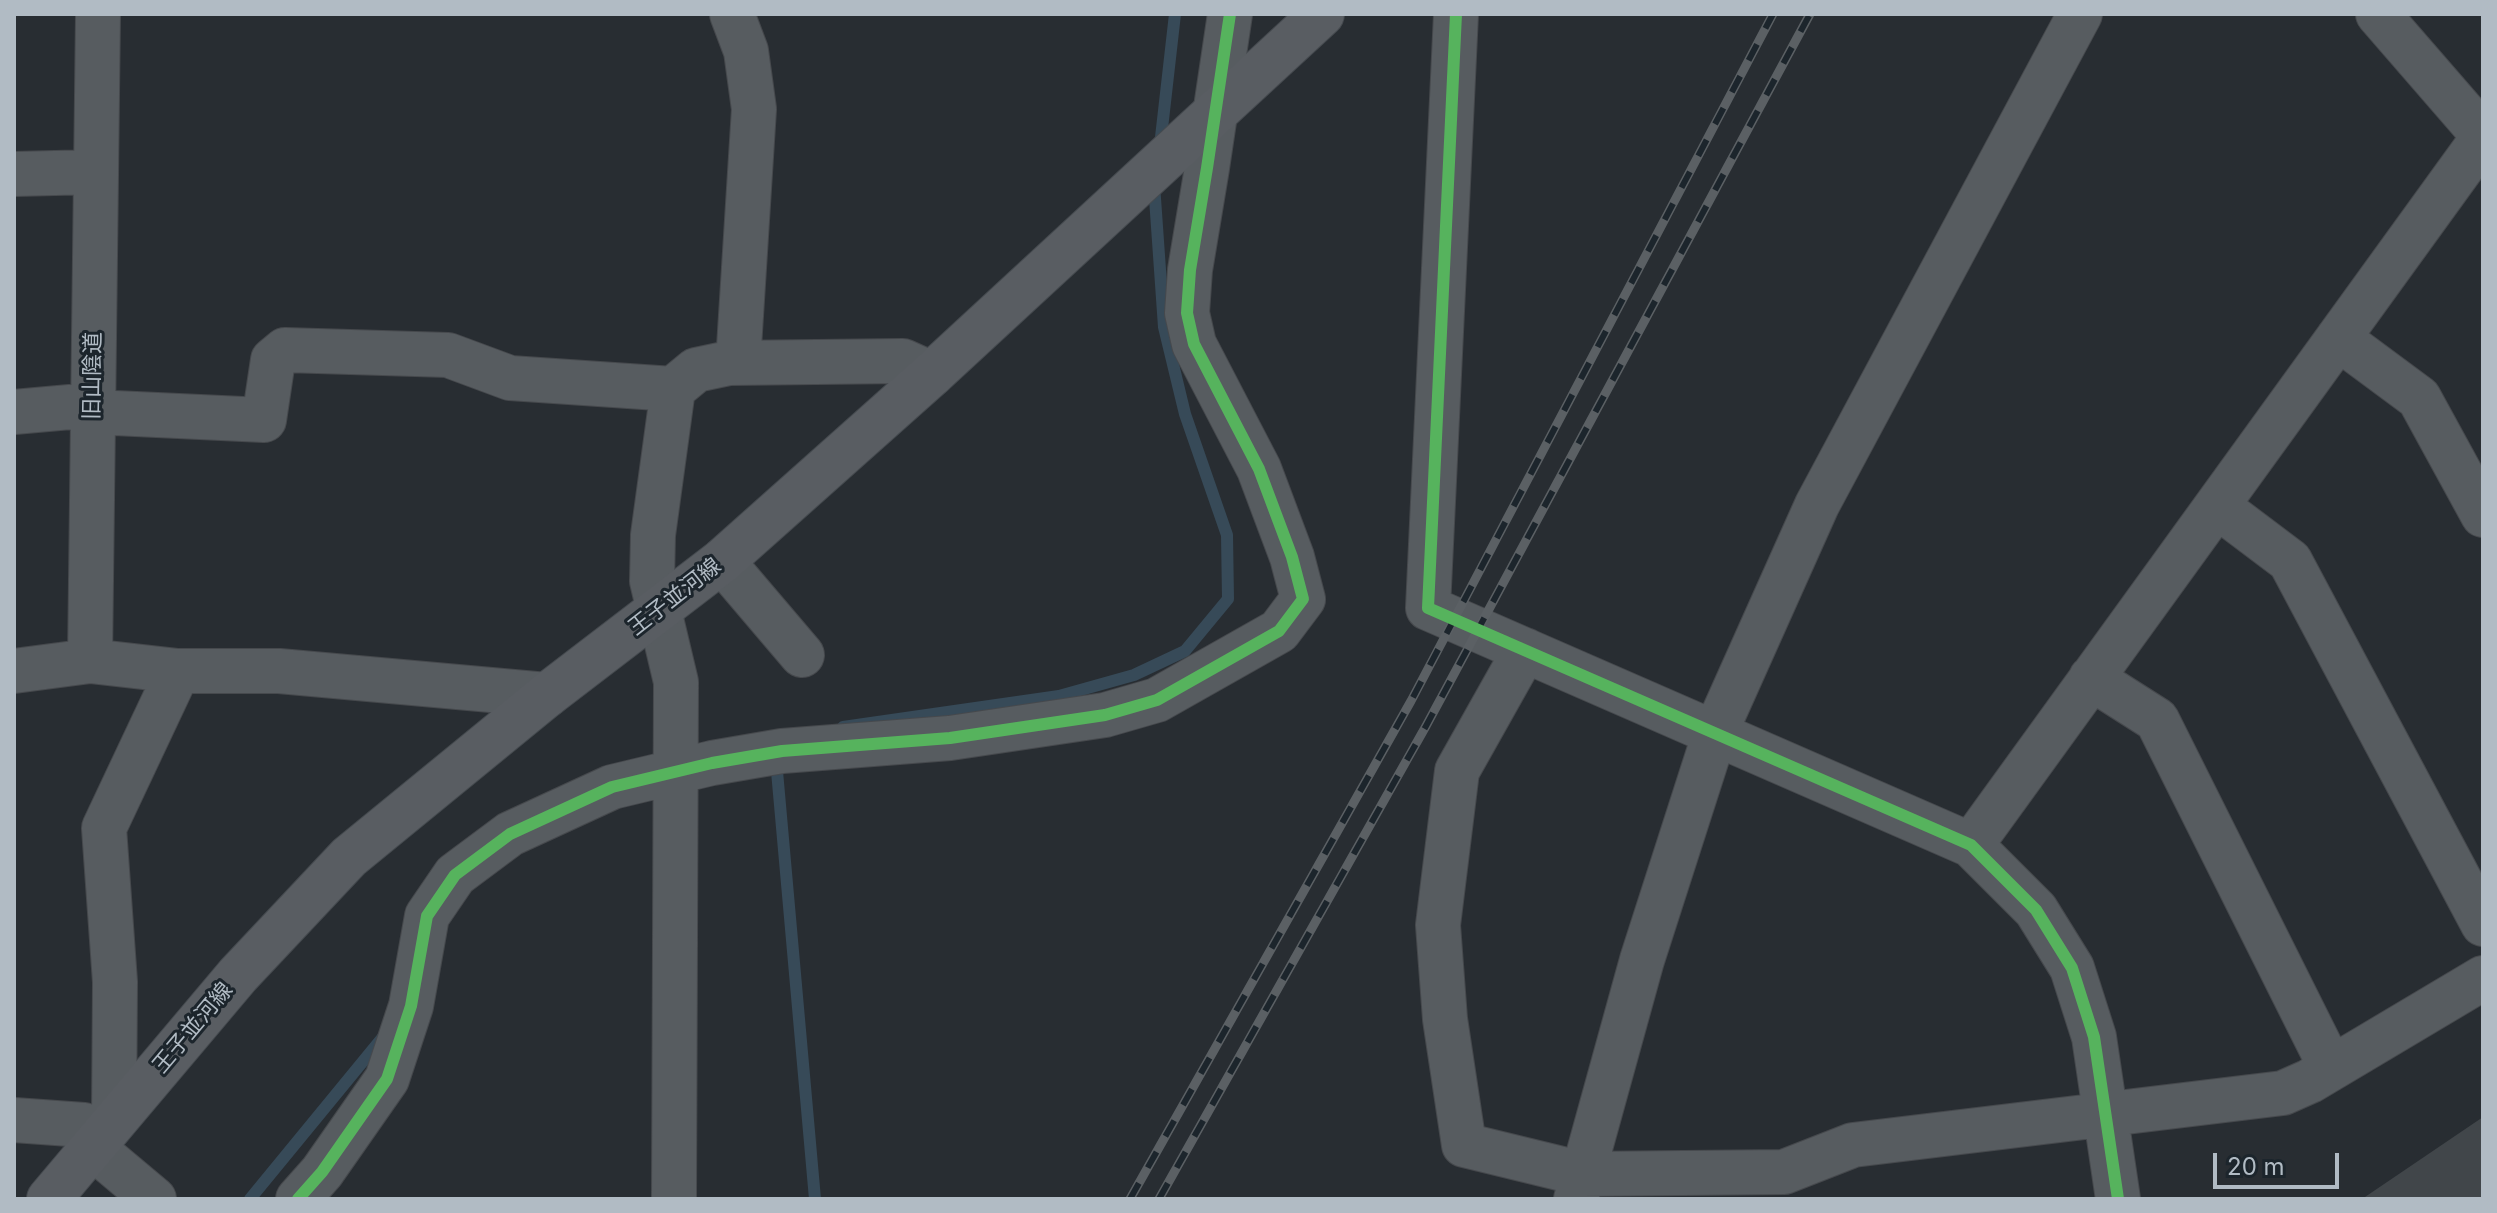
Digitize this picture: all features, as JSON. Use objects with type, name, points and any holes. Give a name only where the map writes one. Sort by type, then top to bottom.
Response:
[{"type":"main road","name":"王子並河線","points":[[49,1199],[238,975],[349,857],[547,695],[722,561],[932,374],[1322,14]]},
{"type":"street","name":"旧山陰道","points":[[90,661],[98,14]]},
{"type":"street","points":[[732,14],[746,51],[754,109],[738,363]]},
{"type":"street","points":[[298,1199],[322,1172],[387,1079],[411,1006],[427,916],[455,875],[510,834],[612,787],[675,772],[782,751],[950,738],[1105,715],[1157,700],[1279,631],[1303,599],[1292,557],[1259,469],[1194,344],[1187,313],[1208,120],[1230,14]]},
{"type":"street","points":[[1456,14],[1428,608],[1971,845],[2036,910],[2072,968],[2094,1037],[2118,1199]]},
{"type":"street","points":[[1579,1186],[1642,960],[1715,733],[1817,505],[2080,14]]},
{"type":"street","points":[[1971,845],[2483,136],[2378,14]]},
{"type":"street","points":[[14,174],[96,172]]},
{"type":"street","points":[[2338,338],[2419,398],[2483,515]]},
{"type":"street","points":[[14,412],[70,407],[93,412],[264,420],[273,360],[285,350],[448,355],[510,378],[673,389]]},
{"type":"street","points":[[674,1199],[676,682],[652,581],[653,535],[673,389],[696,370],[738,363],[903,361],[932,374]]},
{"type":"street","points":[[2217,506],[2290,561],[2483,924]]},
{"type":"street","points":[[722,561],[802,655]]},
{"type":"street","points":[[1525,650],[1457,771],[1438,925],[1445,1019],[1464,1145],[1579,1186],[1784,1172],[1853,1145],[2283,1093],[2310,1081],[2483,978]]},
{"type":"street","points":[[14,671],[90,661],[178,671],[279,671],[547,695]]},
{"type":"street","points":[[103,1134],[115,982],[104,828],[178,671]]},
{"type":"street","points":[[2091,678],[2157,720],[2331,1068]]},
{"type":"street","points":[[14,1120],[84,1125],[103,1134],[154,1199]]},
{"type":"building","points":[[2483,1117],[2483,1199],[2362,1199]]},
{"type":"waterway","points":[[1160,146],[1175,14]]},
{"type":"waterway","points":[[843,727],[1059,696],[1134,675],[1185,651],[1228,599],[1227,535],[1185,414],[1164,327],[1154,184]]},
{"type":"waterway","points":[[776,760],[815,1199]]},
{"type":"waterway","points":[[250,1199],[383,1037]]},
{"type":"railway","points":[[1130,1199],[1411,701],[1773,14]]},
{"type":"railway","points":[[1159,1199],[1426,726],[1810,14]]},
{"type":"cycle path","points":[[298,1199],[322,1172],[387,1079],[411,1006],[427,916],[455,875],[510,834],[612,787],[712,763],[782,751],[950,738],[1105,715],[1157,700],[1279,631],[1303,599],[1292,557],[1259,469],[1194,344],[1187,313],[1190,270],[1230,14]]},
{"type":"cycle path","points":[[1456,14],[1428,608],[1971,845],[2036,910],[2072,968],[2094,1037],[2118,1199]]}]
